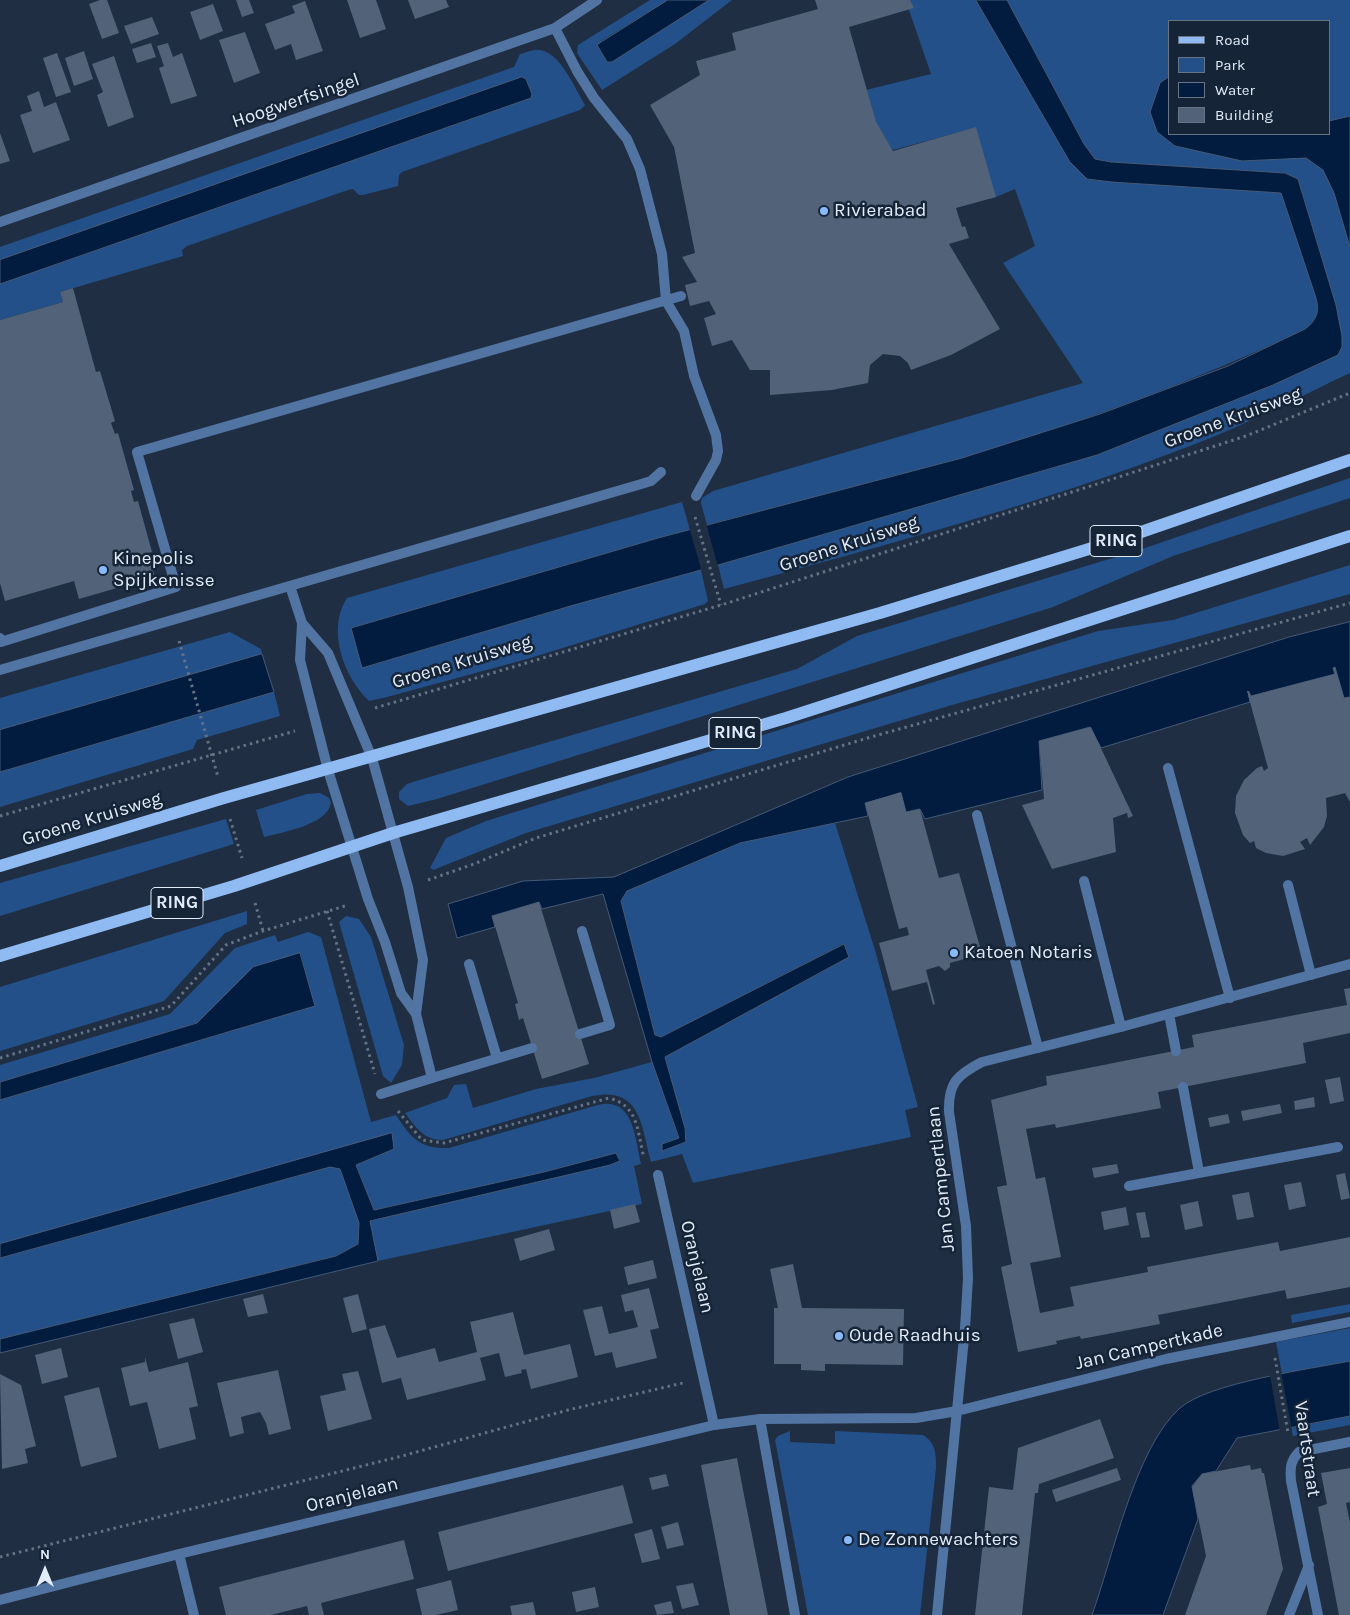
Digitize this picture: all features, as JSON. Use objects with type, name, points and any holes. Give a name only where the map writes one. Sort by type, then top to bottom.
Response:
[{"type":"main road","name":"Groene Kruisweg","points":[[0,866],[224,798],[372,758],[880,613],[1114,541],[1350,460]]},
{"type":"main road","name":"RING","points":[[0,956],[248,881],[393,833],[786,718],[1350,536]]},
{"type":"street","name":"Hoogwerfsingel","points":[[0,222],[555,28],[597,0]]},
{"type":"street","points":[[555,28],[577,71],[634,152],[662,254],[666,301],[684,332],[694,376],[716,435],[718,451],[716,460],[696,496]]},
{"type":"street","points":[[0,638],[1,642],[176,587],[137,452],[681,296]]},
{"type":"street","points":[[0,670],[638,485],[651,480],[661,472]]},
{"type":"street","points":[[290,586],[302,622],[328,654],[372,758],[408,886],[423,960],[416,1014],[432,1078]]},
{"type":"street","points":[[302,622],[300,660],[328,770],[368,899],[385,942],[400,993],[416,1014]]},
{"type":"street","points":[[1168,768],[1230,998]]},
{"type":"street","points":[[976,815],[1038,1048]]},
{"type":"street","points":[[1084,881],[1121,1027]]},
{"type":"street","points":[[1288,886],[1311,975]]},
{"type":"street","points":[[580,1034],[610,1025],[582,931]]},
{"type":"street","points":[[469,964],[497,1058]]},
{"type":"street","name":"Jan Campertlaan","points":[[937,1615],[966,1320],[967,1235],[948,1097],[954,1082],[966,1070],[982,1062],[1230,998],[1350,964]]},
{"type":"street","points":[[1169,1014],[1176,1051]]},
{"type":"street","points":[[381,1094],[532,1048]]},
{"type":"street","points":[[1183,1086],[1200,1172]]},
{"type":"street","points":[[1129,1186],[1338,1147]]},
{"type":"street","name":"Oranjelaan","points":[[658,1176],[714,1425]]},
{"type":"street","name":"Jan Campertkade","points":[[760,1419],[916,1418],[957,1411],[1166,1359],[1350,1322]]},
{"type":"street","points":[[760,1419],[795,1615]]},
{"type":"street","name":"Oranjelaan","points":[[0,1600],[179,1554],[714,1425],[760,1419]]},
{"type":"street","points":[[1293,1458],[1299,1452],[1350,1442]]},
{"type":"street","name":"Vaartstraat","points":[[1293,1458],[1291,1481],[1310,1564],[1318,1615]]},
{"type":"street","points":[[179,1554],[194,1615]]},
{"type":"street","points":[[1289,1615],[1310,1564]]},
{"type":"path","name":"Groene Kruisweg","points":[[354,714],[722,605],[1246,436],[1350,393]]},
{"type":"path","points":[[696,519],[722,605]]},
{"type":"path","points":[[408,886],[474,864],[536,838],[872,737],[1350,603]]},
{"type":"path","points":[[172,620],[263,931]]},
{"type":"path","name":"Groene Kruisweg","points":[[0,816],[317,724]]},
{"type":"path","points":[[0,1058],[171,1006],[226,945],[263,931],[368,899]]},
{"type":"path","points":[[327,911],[381,1094],[422,1140],[444,1144],[599,1099],[609,1098],[625,1104],[634,1117],[650,1177],[658,1176]]},
{"type":"path","name":"Vaartstraat","points":[[1271,1338],[1293,1458]]},
{"type":"path","points":[[0,1557],[402,1456],[568,1410],[703,1378]]},
{"type":"green space","points":[[650,0],[668,0],[601,41],[609,63],[709,0],[732,0],[675,44],[602,90],[577,53],[578,45]]},
{"type":"green space","points":[[903,0],[976,0],[1070,162],[1091,180],[1281,193],[1316,298],[1318,308],[1316,316],[1306,329],[1264,348],[1094,416],[963,458],[707,525],[701,503],[702,498],[713,491],[1083,383],[1003,263],[1035,246],[1015,189],[991,199],[971,129],[893,150],[871,124],[862,91],[931,74],[909,10]]},
{"type":"green space","points":[[1007,0],[1350,0],[1350,116],[1330,121],[1330,20],[1168,20],[1168,78],[1160,83],[1157,132],[1284,158],[1306,157],[1323,170],[1334,193],[1350,247],[1350,373],[1254,419],[1137,466],[961,523],[724,589],[718,565],[1097,455],[1273,385],[1338,355],[1336,305],[1298,179],[1285,173],[1111,162],[1095,159],[1084,144]]},
{"type":"green space","points":[[534,50],[543,50],[551,54],[558,61],[585,105],[580,110],[402,172],[399,175],[398,186],[363,195],[359,195],[353,189],[348,190],[187,246],[182,250],[183,256],[60,292],[63,302],[0,320],[0,284],[531,98],[532,94],[526,79],[522,77],[0,260],[0,247],[514,67],[520,54]]},
{"type":"green space","points":[[1350,478],[1350,498],[1173,556],[1053,607],[437,799],[408,806],[399,799],[399,792],[407,784],[797,669],[857,636],[1142,549]]},
{"type":"green space","points":[[682,502],[690,530],[351,628],[363,668],[574,605],[701,570],[708,601],[705,604],[527,659],[369,701],[352,679],[341,652],[338,638],[338,624],[347,598]]},
{"type":"green space","points":[[1350,565],[1350,594],[952,705],[526,833],[434,870],[430,868],[446,838],[486,821],[1098,631],[1173,620]]},
{"type":"green space","points":[[230,632],[261,649],[262,654],[0,730],[0,698]]},
{"type":"green space","points":[[274,692],[280,716],[197,740],[193,749],[0,807],[0,772]]},
{"type":"green space","points":[[320,793],[329,798],[331,803],[328,811],[322,817],[292,830],[264,837],[256,810],[307,794]]},
{"type":"green space","points":[[226,819],[234,844],[0,916],[0,883]]},
{"type":"green space","points":[[835,823],[875,950],[918,1107],[905,1110],[911,1137],[693,1183],[682,1154],[651,1162],[641,1122],[636,1111],[630,1103],[620,1097],[608,1094],[592,1096],[443,1140],[430,1138],[425,1135],[405,1113],[447,1098],[454,1085],[466,1084],[473,1108],[536,1089],[594,1078],[652,1062],[679,1139],[662,1144],[686,1142],[685,1128],[664,1057],[849,957],[843,944],[661,1037],[655,1035],[621,901],[627,891],[740,843]]},
{"type":"green space","points":[[247,911],[247,924],[225,933],[164,1001],[0,1051],[0,987]]},
{"type":"green space","points":[[346,916],[359,919],[371,937],[404,1045],[402,1065],[391,1083],[383,1076],[339,922]]},
{"type":"green space","points":[[308,932],[321,937],[371,1122],[396,1115],[412,1136],[423,1144],[439,1148],[449,1148],[598,1105],[610,1104],[619,1107],[626,1113],[631,1122],[641,1164],[634,1166],[642,1204],[378,1261],[370,1221],[610,1165],[620,1160],[616,1153],[544,1172],[374,1210],[356,1165],[394,1149],[77,1223],[0,1244],[0,1100],[314,1006],[301,954],[253,967],[197,1023],[0,1082],[0,1065],[170,1014],[235,948],[275,935],[278,942]]},
{"type":"green space","points":[[330,1167],[340,1168],[359,1223],[358,1244],[336,1256],[0,1339],[0,1258]]},
{"type":"green space","points":[[1350,1304],[1350,1312],[1292,1323],[1291,1315]]},
{"type":"green space","points":[[1350,1328],[1350,1361],[1282,1374],[1276,1342]]},
{"type":"green space","points":[[1350,1416],[1350,1425],[1293,1436],[1291,1428]]},
{"type":"green space","points":[[790,1431],[790,1442],[835,1444],[835,1431],[923,1435],[931,1442],[935,1454],[936,1468],[920,1615],[808,1615],[775,1440],[778,1436]]},
{"type":"water","points":[[668,0],[709,0],[612,62],[607,62],[597,45]]},
{"type":"water","points":[[976,0],[1007,0],[1084,144],[1095,159],[1111,162],[1285,173],[1298,179],[1336,305],[1342,336],[1342,347],[1338,355],[1273,385],[1097,455],[574,605],[362,668],[351,628],[658,538],[962,458],[1100,414],[1228,366],[1305,329],[1312,323],[1317,312],[1316,298],[1281,193],[1087,179],[1070,162]]},
{"type":"water","points":[[522,77],[526,79],[532,94],[531,98],[0,284],[0,260]]},
{"type":"water","points":[[1168,78],[1168,135],[1330,135],[1330,121],[1350,116],[1350,247],[1334,193],[1323,170],[1306,158],[1242,161],[1175,146],[1157,132],[1150,112],[1160,83]]},
{"type":"water","points":[[1350,622],[1350,697],[1344,698],[1335,667],[1333,668],[1335,674],[1251,696],[1248,691],[1250,702],[1101,748],[1090,727],[1039,741],[1042,790],[925,819],[920,809],[906,812],[901,793],[865,803],[868,816],[740,843],[627,891],[621,901],[655,1035],[661,1037],[844,944],[849,957],[665,1057],[685,1128],[686,1142],[662,1151],[662,1144],[679,1138],[652,1062],[603,894],[542,909],[539,902],[492,916],[495,927],[457,938],[448,904],[523,881],[614,877],[848,777],[1289,637]]},
{"type":"water","points":[[262,654],[274,692],[0,772],[0,730]]},
{"type":"water","points":[[300,953],[315,1006],[0,1100],[0,1082],[197,1023],[253,967]]},
{"type":"water","points":[[392,1133],[394,1149],[356,1165],[374,1210],[544,1172],[616,1153],[620,1161],[610,1165],[370,1221],[378,1261],[0,1353],[0,1339],[336,1256],[358,1244],[359,1223],[340,1169],[330,1167],[0,1258],[0,1244]]},
{"type":"water","points":[[1350,1361],[1350,1416],[1237,1438],[1216,1471],[1202,1474],[1192,1486],[1198,1519],[1163,1615],[1092,1615],[1138,1476],[1150,1449],[1164,1426],[1180,1408],[1194,1399],[1236,1384]]},
{"type":"pier","points":[[706,523],[718,567],[702,572],[689,527]]},
{"type":"pier","points":[[1281,1372],[1292,1430],[1280,1433],[1270,1375]]},
{"type":"building","points":[[100,0],[107,0],[119,33],[102,39],[89,4]]},
{"type":"building","points":[[236,0],[249,0],[254,13],[242,17]]},
{"type":"building","points":[[347,0],[376,0],[386,29],[360,38]]},
{"type":"building","points":[[408,0],[446,0],[449,7],[415,19]]},
{"type":"building","points":[[815,0],[910,0],[914,8],[849,27],[876,122],[893,151],[976,127],[996,197],[956,208],[962,227],[965,226],[969,238],[949,244],[1000,329],[951,355],[911,370],[908,363],[900,356],[883,354],[870,365],[868,383],[832,390],[770,395],[770,370],[750,370],[732,340],[712,346],[704,318],[716,314],[709,301],[690,306],[685,285],[697,282],[682,257],[695,253],[674,147],[650,105],[700,75],[696,61],[736,50],[732,33],[818,9]]},
{"type":"building","points":[[305,1],[323,51],[296,60],[291,44],[275,50],[265,24],[295,13],[292,6]]},
{"type":"building","points":[[213,4],[223,31],[200,40],[190,12]]},
{"type":"building","points":[[152,17],[159,34],[131,44],[124,26]]},
{"type":"building","points":[[245,32],[260,73],[234,83],[219,40]]},
{"type":"building","points":[[151,43],[156,57],[137,63],[132,49]]},
{"type":"building","points":[[168,43],[173,57],[182,53],[197,96],[171,104],[159,68],[164,66],[157,46]]},
{"type":"building","points":[[84,51],[93,79],[74,86],[65,58]]},
{"type":"building","points":[[57,53],[71,92],[56,97],[43,58]]},
{"type":"building","points":[[114,56],[134,117],[108,127],[97,95],[103,92],[92,64]]},
{"type":"building","points":[[39,91],[44,107],[56,102],[70,140],[33,153],[20,115],[32,111],[27,96]]},
{"type":"building","points":[[0,133],[10,161],[0,164]]},
{"type":"building","points":[[73,288],[96,372],[100,371],[115,421],[111,423],[115,434],[118,433],[134,490],[131,491],[134,502],[138,501],[152,552],[148,553],[155,577],[79,599],[74,581],[5,601],[0,583],[0,320],[63,302],[60,292]]},
{"type":"building","points":[[1335,667],[1344,698],[1350,697],[1350,802],[1345,793],[1326,798],[1327,816],[1324,827],[1310,845],[1307,838],[1300,842],[1305,849],[1283,856],[1266,853],[1256,848],[1254,841],[1250,843],[1243,835],[1235,813],[1236,796],[1244,780],[1257,768],[1262,766],[1264,771],[1268,768],[1247,691],[1249,691],[1251,696],[1335,674],[1333,668]]},
{"type":"building","points":[[1091,727],[1133,816],[1128,818],[1127,813],[1113,818],[1116,852],[1052,869],[1022,805],[1044,799],[1039,741]]},
{"type":"building","points":[[901,792],[906,812],[920,809],[939,878],[959,873],[982,954],[950,963],[950,967],[945,971],[939,966],[926,970],[935,1004],[933,1005],[927,982],[892,991],[879,943],[909,935],[907,927],[899,929],[865,803]]},
{"type":"building","points":[[539,902],[589,1064],[542,1079],[523,1018],[519,1020],[515,1004],[518,1003],[492,916]]},
{"type":"building","points":[[1350,988],[1350,1033],[1303,1043],[1306,1063],[1158,1092],[1161,1108],[1056,1128],[1055,1124],[1026,1129],[1036,1179],[1045,1177],[1061,1257],[1030,1263],[1040,1313],[1074,1306],[1070,1287],[1148,1272],[1147,1267],[1278,1242],[1280,1251],[1350,1237],[1350,1287],[1287,1299],[1285,1290],[1158,1315],[1160,1324],[1081,1339],[1080,1336],[1056,1341],[1057,1344],[1018,1352],[1001,1267],[1012,1264],[997,1187],[1007,1185],[991,1100],[1047,1085],[1046,1076],[1194,1047],[1192,1035],[1347,1005],[1344,989]]},
{"type":"building","points":[[1340,1077],[1344,1101],[1330,1104],[1325,1080]]},
{"type":"building","points":[[1314,1097],[1315,1107],[1295,1110],[1294,1101]]},
{"type":"building","points":[[1280,1104],[1282,1113],[1243,1121],[1241,1111]]},
{"type":"building","points":[[1228,1114],[1230,1123],[1210,1127],[1208,1118]]},
{"type":"building","points":[[1117,1164],[1119,1173],[1094,1178],[1092,1168]]},
{"type":"building","points":[[1345,1173],[1350,1198],[1341,1200],[1336,1175]]},
{"type":"building","points":[[1301,1182],[1306,1206],[1289,1210],[1284,1185]]},
{"type":"building","points":[[1249,1192],[1254,1217],[1237,1220],[1232,1195]]},
{"type":"building","points":[[1198,1201],[1203,1226],[1185,1230],[1180,1205]]},
{"type":"building","points":[[635,1204],[640,1222],[614,1229],[610,1210]]},
{"type":"building","points":[[1126,1207],[1129,1225],[1104,1230],[1101,1212]]},
{"type":"building","points":[[1145,1212],[1150,1237],[1141,1238],[1136,1213]]},
{"type":"building","points":[[549,1229],[555,1250],[520,1261],[514,1239]]},
{"type":"building","points":[[653,1260],[657,1278],[628,1285],[624,1267]]},
{"type":"building","name":"Oude Raadhuis","points":[[793,1264],[802,1308],[904,1309],[903,1365],[825,1364],[825,1371],[801,1370],[801,1364],[774,1364],[774,1308],[778,1308],[770,1269]]},
{"type":"building","points":[[649,1288],[659,1328],[650,1330],[657,1358],[616,1368],[612,1352],[595,1356],[583,1310],[602,1306],[609,1334],[638,1327],[633,1310],[625,1312],[621,1295]]},
{"type":"building","points":[[263,1294],[268,1313],[248,1317],[243,1299]]},
{"type":"building","points":[[358,1294],[367,1329],[352,1333],[343,1298]]},
{"type":"building","points":[[513,1312],[524,1355],[570,1344],[578,1377],[531,1389],[526,1369],[521,1370],[522,1373],[505,1377],[499,1353],[480,1358],[486,1380],[407,1400],[401,1378],[382,1383],[369,1329],[385,1325],[397,1358],[435,1348],[439,1362],[477,1352],[470,1322]]},
{"type":"building","points":[[194,1318],[203,1352],[178,1359],[169,1324]]},
{"type":"building","points":[[61,1348],[68,1377],[42,1384],[35,1355]]},
{"type":"building","points":[[145,1357],[149,1372],[188,1362],[198,1406],[189,1408],[196,1439],[159,1449],[147,1402],[130,1406],[121,1368],[145,1362]]},
{"type":"building","points":[[278,1370],[291,1429],[269,1435],[266,1423],[260,1412],[241,1417],[244,1433],[230,1437],[217,1383]]},
{"type":"building","points":[[358,1371],[372,1419],[328,1431],[320,1396],[346,1390],[342,1374]]},
{"type":"building","points":[[0,1374],[21,1385],[36,1446],[25,1449],[28,1463],[2,1469]]},
{"type":"building","points":[[99,1387],[117,1457],[81,1467],[64,1396]]},
{"type":"building","points":[[1100,1419],[1114,1458],[1039,1484],[1038,1493],[1035,1493],[1022,1615],[975,1615],[989,1487],[1013,1490],[1018,1448]]},
{"type":"building","points":[[737,1458],[768,1615],[730,1615],[701,1465]]},
{"type":"building","points":[[1250,1465],[1251,1470],[1261,1468],[1262,1473],[1264,1473],[1283,1569],[1266,1615],[1185,1615],[1206,1556],[1192,1487],[1202,1474]]},
{"type":"building","points":[[1117,1468],[1121,1480],[1056,1502],[1052,1490]]},
{"type":"building","points":[[1350,1468],[1350,1502],[1346,1503],[1350,1523],[1350,1615],[1339,1615],[1318,1507],[1327,1504],[1321,1473]]},
{"type":"building","points":[[666,1474],[669,1486],[652,1490],[649,1478]]},
{"type":"building","points":[[623,1485],[633,1523],[448,1571],[438,1532]]},
{"type":"building","points":[[678,1522],[684,1545],[667,1549],[661,1527]]},
{"type":"building","points":[[652,1529],[660,1559],[642,1563],[634,1534]]},
{"type":"building","points":[[404,1540],[414,1579],[321,1603],[324,1615],[309,1615],[307,1606],[271,1615],[226,1615],[219,1587]]},
{"type":"building","points":[[451,1580],[458,1610],[436,1615],[422,1615],[416,1589]]},
{"type":"building","points":[[693,1583],[699,1605],[682,1609],[676,1586]]},
{"type":"building","points":[[595,1587],[599,1607],[576,1612],[572,1592]]},
{"type":"building","points":[[671,1601],[674,1613],[657,1615],[654,1605]]},
{"type":"building","points":[[533,1602],[536,1615],[512,1615],[510,1606]]},
{"type":"place","name":"Rivierabad","points":[[824,211]]},
{"type":"place","name":"Kinepolis Spijkenisse","points":[[103,570]]},
{"type":"place","name":"Katoen Notaris","points":[[954,953]]},
{"type":"place","name":"Oude Raadhuis","points":[[839,1336]]},
{"type":"place","name":"De Zonnewachters","points":[[848,1540]]}]
